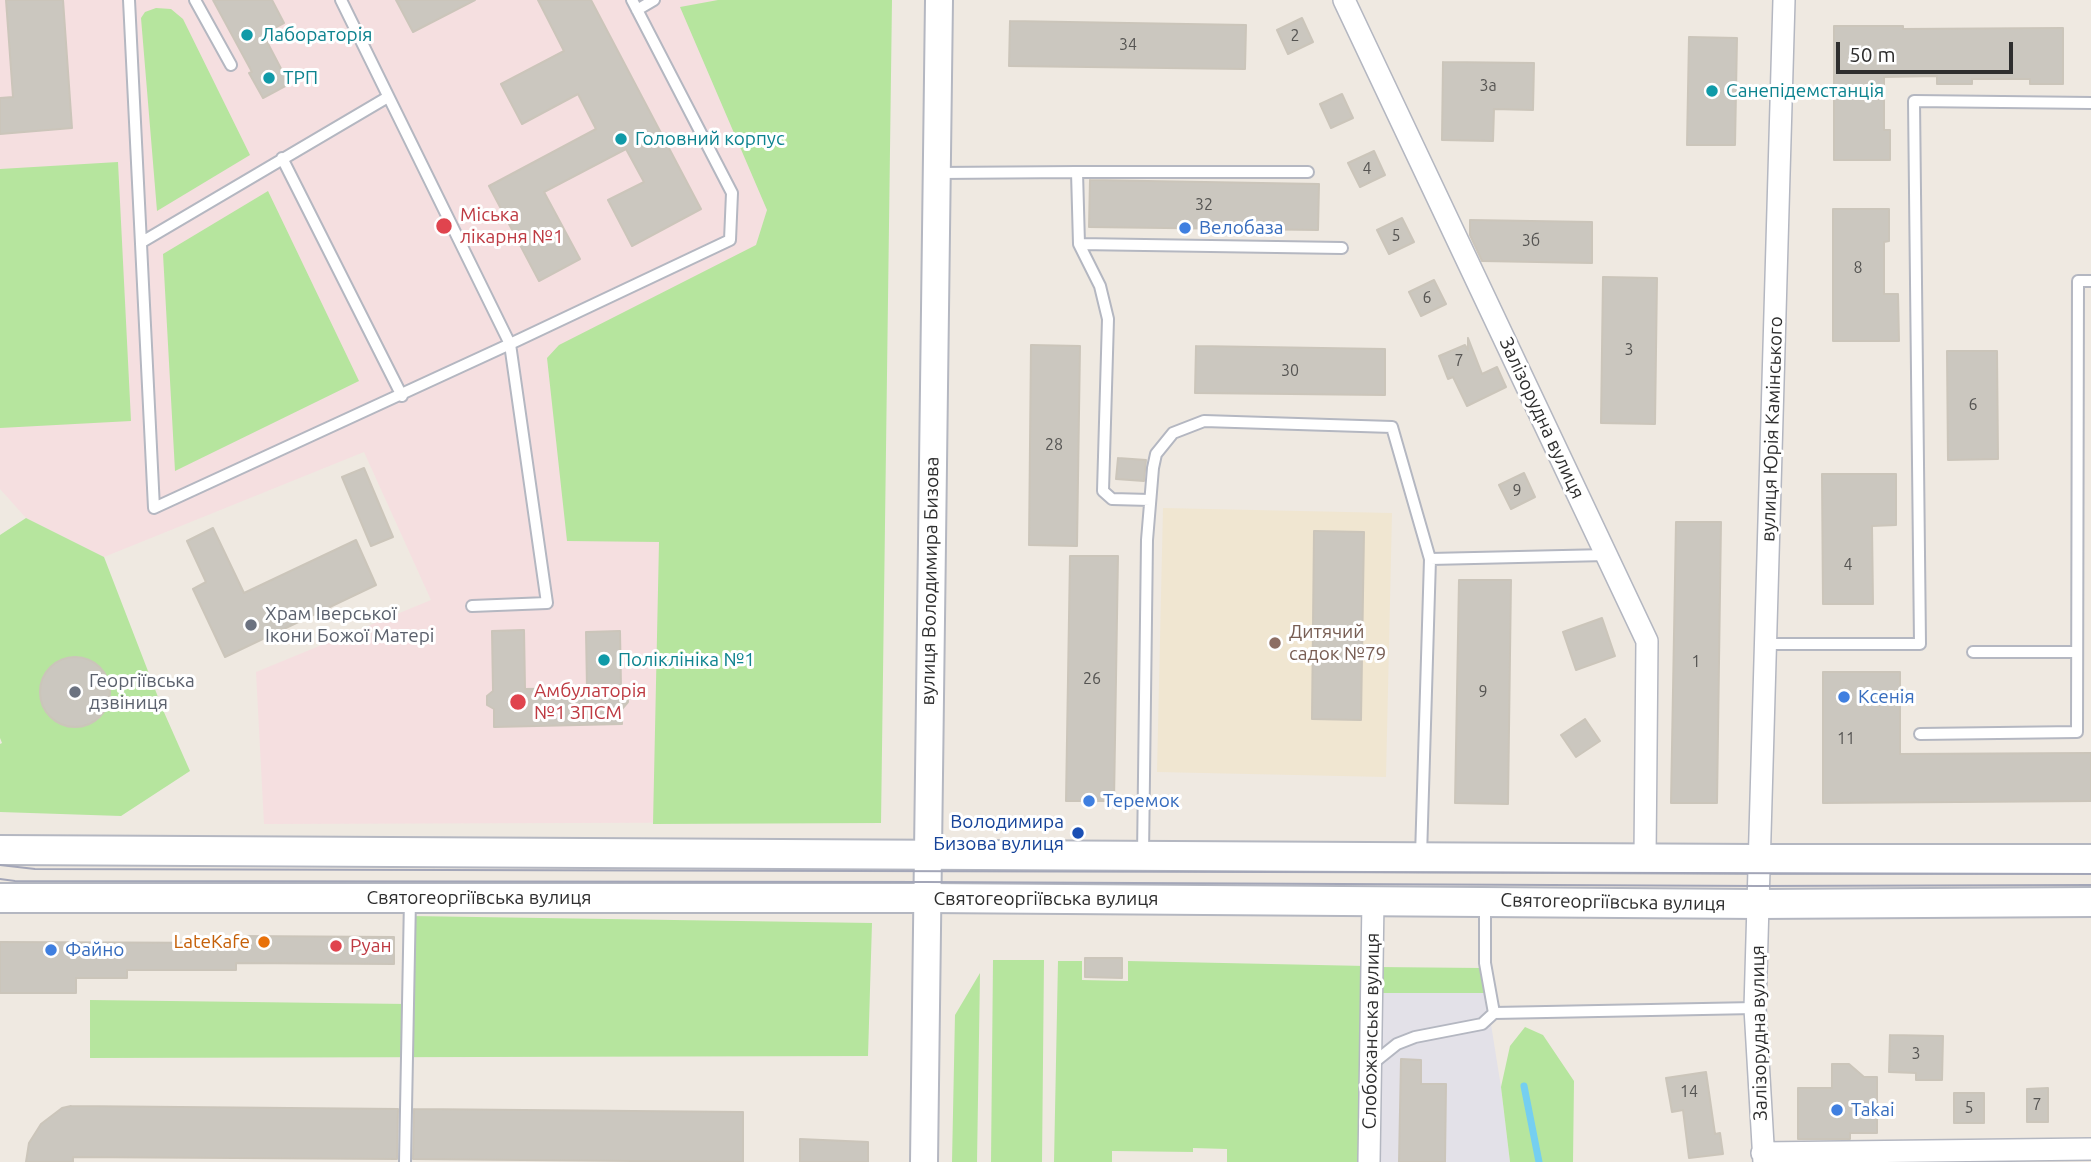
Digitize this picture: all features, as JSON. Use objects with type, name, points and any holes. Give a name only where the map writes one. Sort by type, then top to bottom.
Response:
[{"type":"main road","points":[[0,849],[2091,859]]},
{"type":"main road","name":"Святогеоргіївська вулиця","points":[[0,898],[927,898],[1758,904],[2091,902]]},
{"type":"street","name":"вулиця Володимира Бизова","points":[[924,1162],[939,0]]},
{"type":"street","name":"Залізорудна вулиця","points":[[1344,0],[1647,640],[1645,858]]},
{"type":"street","name":"вулиця Юрія Камінського","points":[[1759,859],[1784,0]]},
{"type":"street","name":"Залізорудна вулиця","points":[[1759,859],[1755,1008],[1763,1158]]},
{"type":"street","name":"Слобожанська вулиця","points":[[1369,1162],[1373,900]]},
{"type":"street","points":[[1763,1158],[2091,1149]]},
{"type":"lane","points":[[129,0],[154,508],[402,396],[730,240],[732,193],[635,5],[654,0]]},
{"type":"lane","points":[[195,0],[231,65]]},
{"type":"lane","points":[[341,0],[510,344],[547,603],[472,606]]},
{"type":"lane","points":[[142,242],[388,97]]},
{"type":"lane","points":[[1765,643],[1920,644],[1913,101],[2091,103]]},
{"type":"lane","points":[[282,158],[402,396]]},
{"type":"lane","points":[[1077,172],[1079,244],[1100,286],[1108,319],[1103,491],[1111,499],[1150,500]]},
{"type":"lane","points":[[936,173],[1308,172]]},
{"type":"lane","points":[[1079,244],[1342,248]]},
{"type":"lane","points":[[1920,734],[2077,732],[2078,281],[2091,281]]},
{"type":"lane","points":[[2078,418],[2091,418]]},
{"type":"lane","points":[[1143,855],[1150,500],[1156,454],[1173,433],[1203,421],[1392,427],[1430,559],[1421,856]]},
{"type":"lane","points":[[2078,554],[2091,554]]},
{"type":"lane","points":[[1430,559],[1607,555]]},
{"type":"lane","points":[[1973,652],[2077,652]]},
{"type":"lane","points":[[2077,706],[2091,706]]},
{"type":"lane","points":[[405,1162],[410,898]]},
{"type":"lane","points":[[1485,900],[1485,964],[1494,1013]]},
{"type":"lane","points":[[1370,1066],[1397,1044],[1415,1037],[1482,1024],[1494,1013],[1755,1008]]},
{"type":"shaded area","name":"Міська лікарня №1","points":[[0,0],[891,0],[880,822],[264,824],[256,672],[431,600],[364,452],[104,557],[26,518],[0,489]]},
{"type":"shaded area","name":"Дитячий садок №79","points":[[1163,508],[1392,513],[1386,777],[1157,772]]},
{"type":"shaded area","points":[[1378,993],[1486,993],[1510,1162],[1375,1162]]},
{"type":"green space","points":[[718,0],[892,0],[881,823],[653,824],[659,542],[567,541],[547,358],[559,345],[756,245],[767,210],[680,7]]},
{"type":"green space","points":[[156,8],[171,9],[183,19],[250,155],[157,211],[141,18],[145,12]]},
{"type":"green space","points":[[118,162],[131,421],[0,428],[0,169]]},
{"type":"green space","points":[[268,191],[359,381],[175,471],[163,254]]},
{"type":"green space","points":[[26,518],[104,557],[163,710],[190,771],[121,816],[0,812],[0,535]]},
{"type":"green space","points":[[410,916],[872,923],[868,1056],[90,1058],[90,1000],[408,1004]]},
{"type":"green space","points":[[993,960],[1044,960],[1042,1162],[991,1162]]},
{"type":"green space","points":[[1058,961],[1082,961],[1082,980],[1128,981],[1128,961],[1366,966],[1363,1162],[1227,1162],[1227,1149],[1193,1148],[1193,1152],[1112,1151],[1112,1162],[1054,1162]]},
{"type":"green space","points":[[1378,967],[1481,968],[1486,993],[1378,993]]},
{"type":"green space","points":[[980,973],[977,1162],[952,1162],[955,1015]]},
{"type":"green space","points":[[1525,1027],[1543,1035],[1574,1081],[1573,1162],[1510,1162],[1501,1087],[1510,1046]]},
{"type":"building","points":[[6,0],[63,0],[72,128],[0,134],[0,98],[13,97]]},
{"type":"building","points":[[213,0],[272,0],[284,23],[263,34],[289,84],[263,98]]},
{"type":"building","points":[[396,0],[475,0],[413,32]]},
{"type":"building","name":"Головний корпус","points":[[538,0],[591,0],[701,209],[632,246],[608,200],[644,182],[626,149],[544,192],[580,259],[539,281],[489,186],[596,129],[578,94],[522,124],[501,84],[564,51]]},
{"type":"building","points":[[1302,18],[1313,42],[1288,54],[1277,30]]},
{"type":"building","points":[[1010,21],[1246,25],[1245,69],[1009,66]]},
{"type":"building","points":[[1834,26],[1903,26],[1903,29],[2063,28],[2063,84],[2030,84],[2030,79],[1972,79],[1972,84],[1937,84],[1937,76],[1884,77],[1884,130],[1890,130],[1890,160],[1834,160]]},
{"type":"building","name":"Санепідемстанція","points":[[1689,37],[1737,38],[1735,145],[1687,145]]},
{"type":"building","points":[[1443,62],[1534,63],[1533,110],[1494,109],[1493,141],[1442,140]]},
{"type":"building","points":[[1342,94],[1353,118],[1331,128],[1320,104]]},
{"type":"building","points":[[1374,151],[1385,175],[1360,187],[1348,163]]},
{"type":"building","points":[[1090,180],[1319,184],[1318,230],[1089,227]]},
{"type":"building","points":[[1833,209],[1889,209],[1889,241],[1884,242],[1884,294],[1898,294],[1899,341],[1833,341]]},
{"type":"building","points":[[1402,218],[1414,242],[1389,254],[1377,230]]},
{"type":"building","points":[[1470,220],[1592,222],[1592,263],[1482,261],[1470,235]]},
{"type":"building","points":[[1603,277],[1657,278],[1655,424],[1601,423]]},
{"type":"building","points":[[1434,280],[1446,304],[1421,316],[1409,292]]},
{"type":"building","points":[[1468,338],[1482,374],[1497,367],[1506,387],[1467,406],[1453,377],[1448,379],[1439,356],[1465,345],[1468,350]]},
{"type":"building","points":[[1031,345],[1080,346],[1077,546],[1029,545]]},
{"type":"building","points":[[1196,346],[1385,349],[1385,395],[1195,393]]},
{"type":"building","points":[[1947,351],[1997,351],[1998,459],[1948,460]]},
{"type":"building","points":[[1118,458],[1146,460],[1144,481],[1116,479]]},
{"type":"building","points":[[364,468],[393,537],[371,546],[342,477]]},
{"type":"building","points":[[1524,473],[1535,497],[1511,509],[1499,485]]},
{"type":"building","points":[[1822,474],[1896,474],[1896,525],[1872,526],[1873,604],[1823,604]]},
{"type":"building","points":[[1676,522],[1721,522],[1717,803],[1671,803]]},
{"type":"building","name":"Храм Іверської Ікони Божої Матері","points":[[213,528],[244,593],[356,540],[376,585],[225,657],[193,589],[206,582],[187,541]]},
{"type":"building","points":[[1314,531],[1364,532],[1361,720],[1312,719]]},
{"type":"building","points":[[1070,556],[1118,556],[1114,801],[1066,801]]},
{"type":"building","points":[[1459,580],[1511,580],[1508,804],[1455,803]]},
{"type":"building","points":[[1602,618],[1615,656],[1576,670],[1563,632]]},
{"type":"building","name":"Поліклініка №1","points":[[524,630],[525,689],[587,688],[586,632],[620,631],[621,687],[628,693],[628,702],[622,709],[622,724],[494,727],[494,709],[487,705],[487,696],[493,691],[492,631]]},
{"type":"building","name":"Георгіївська дзвіниця","points":[[75,657],[100,667],[110,692],[100,717],[75,727],[50,717],[40,692],[50,667]]},
{"type":"building","points":[[1823,672],[1900,672],[1900,754],[2091,753],[2091,801],[1823,803]]},
{"type":"building","points":[[1585,719],[1600,741],[1576,757],[1561,735]]},
{"type":"building","points":[[239,936],[394,937],[394,964],[236,963],[236,970],[127,970],[127,978],[76,978],[76,993],[0,993],[0,942],[239,943]]},
{"type":"building","points":[[1085,958],[1122,958],[1122,978],[1085,977]]},
{"type":"building","points":[[1890,1035],[1943,1036],[1942,1080],[1916,1080],[1916,1073],[1889,1072]]},
{"type":"building","points":[[1401,1059],[1421,1060],[1421,1084],[1446,1084],[1445,1162],[1399,1162]]},
{"type":"building","name":"Takai","points":[[1832,1064],[1849,1064],[1864,1077],[1877,1077],[1877,1133],[1850,1133],[1850,1139],[1798,1139],[1798,1088],[1832,1088]]},
{"type":"building","points":[[1706,1072],[1715,1134],[1720,1133],[1723,1154],[1689,1158],[1683,1110],[1672,1112],[1666,1078]]},
{"type":"building","points":[[2048,1088],[2048,1122],[2027,1122],[2027,1089]]},
{"type":"building","points":[[1954,1093],[1984,1093],[1984,1123],[1954,1123]]},
{"type":"building","points":[[62,1108],[398,1109],[397,1159],[73,1157],[73,1162],[26,1162],[29,1143],[41,1124]]},
{"type":"building","points":[[414,1109],[743,1112],[743,1162],[413,1159]]},
{"type":"building","points":[[800,1139],[868,1142],[868,1162],[800,1162]]},
{"type":"waterway","points":[[1524,1086],[1539,1162]]},
{"type":"tram line","points":[[0,865],[35,869],[2091,874]]},
{"type":"tram line","points":[[0,879],[2091,885]]},
{"type":"place","name":"Лабораторія","points":[[247,35]]},
{"type":"place","name":"ТРП","points":[[269,78]]},
{"type":"place","name":"Санепідемстанція","points":[[1712,91]]},
{"type":"place","name":"Головний корпус","points":[[621,139]]},
{"type":"place","name":"Міська лікарня №1","points":[[444,226]]},
{"type":"place","name":"Велобаза","points":[[1185,228]]},
{"type":"place","name":"Храм Іверської Ікони Божої Матері","points":[[251,625]]},
{"type":"place","name":"Дитячий садок №79","points":[[1275,643]]},
{"type":"place","name":"Поліклініка №1","points":[[604,660]]},
{"type":"place","name":"Георгіївська дзвіниця","points":[[75,692]]},
{"type":"place","name":"Ксенія","points":[[1844,697]]},
{"type":"place","name":"Амбулаторія №1 ЗПСМ","points":[[518,702]]},
{"type":"place","name":"Теремок","points":[[1089,801]]},
{"type":"place","name":"Володимира Бизова вулиця","points":[[1078,833]]},
{"type":"place","name":"LateKafe","points":[[264,942]]},
{"type":"place","name":"Руан","points":[[336,946]]},
{"type":"place","name":"Файно","points":[[51,950]]},
{"type":"place","name":"Takai","points":[[1837,1110]]}]
